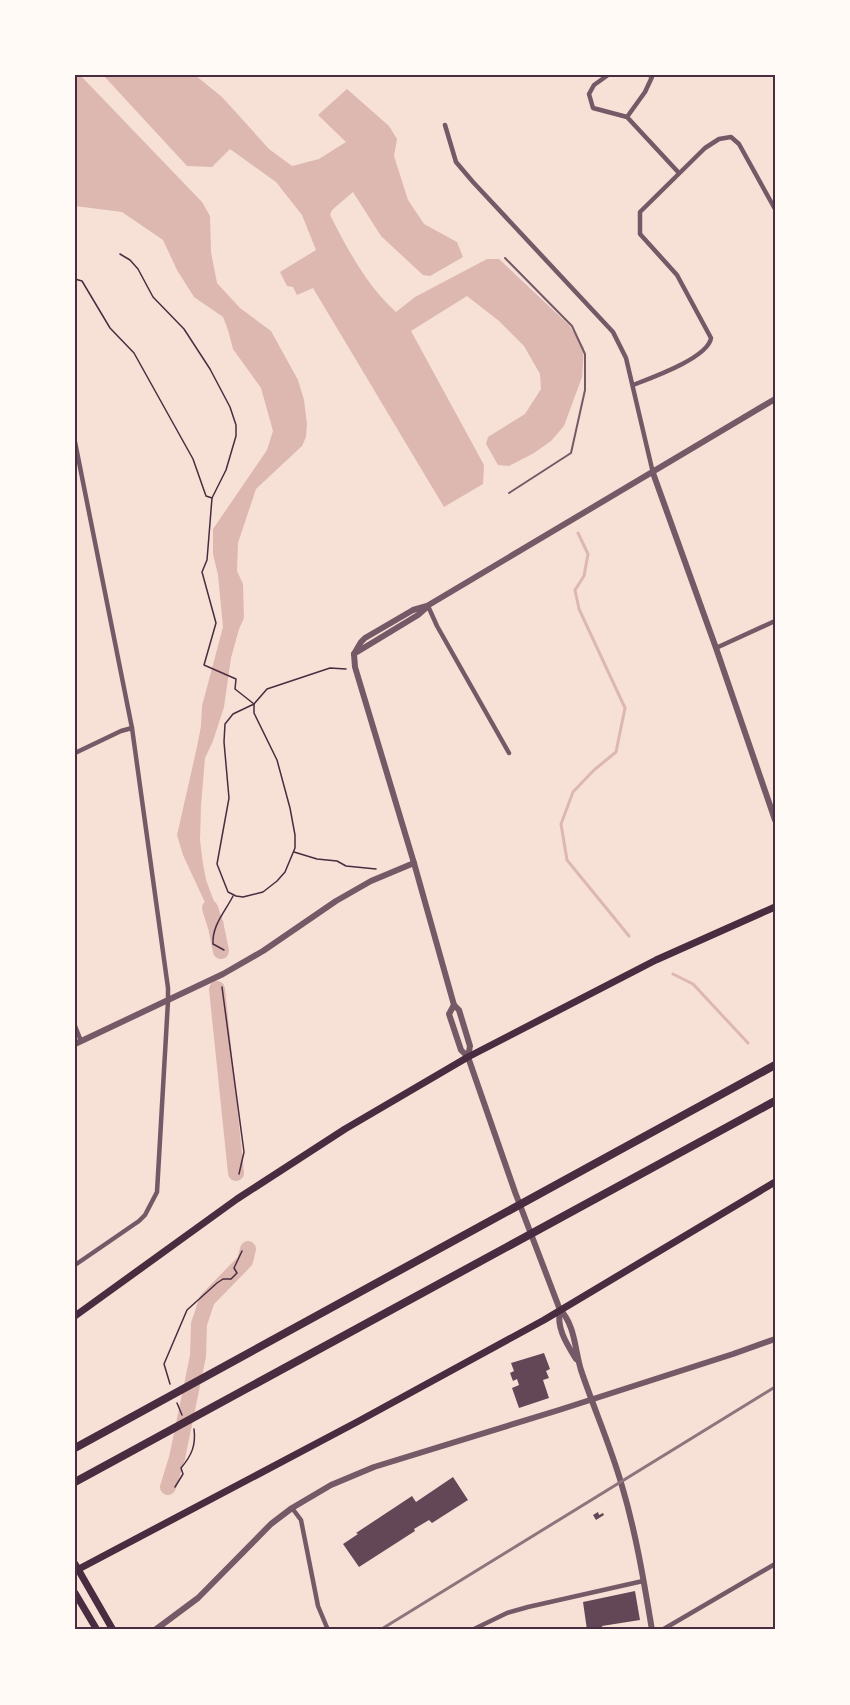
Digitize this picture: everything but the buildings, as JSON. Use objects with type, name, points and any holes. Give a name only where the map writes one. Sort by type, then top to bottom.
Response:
[{"type":"highway","points":[[75,1448],[171,1399],[203,1379],[775,1065]]},
{"type":"highway","points":[[75,1482],[775,1101]]},
{"type":"main road","points":[[75,1316],[237,1199],[345,1129],[468,1057],[656,960],[775,907]]},
{"type":"main road","points":[[113,1630],[76,1568],[357,1422],[560,1310],[775,1182]]},
{"type":"main road","points":[[75,1593],[97,1630]]},
{"type":"street","points":[[608,75],[594,85],[589,94],[593,108],[627,117],[679,172]]},
{"type":"street","points":[[627,117],[645,92],[652,77],[649,75]]},
{"type":"street","points":[[445,125],[456,162],[613,332],[627,358],[653,473],[775,820]]},
{"type":"street","points":[[633,385],[657,376],[699,354],[710,344],[711,338],[677,276],[640,234],[640,212],[705,148],[719,139],[731,137],[739,144],[775,209]]},
{"type":"street","points":[[468,1057],[470,1046],[459,1010],[454,1005],[355,667],[354,654],[418,615],[428,606],[775,399]]},
{"type":"street","points":[[75,442],[132,728],[168,1001],[157,1192],[146,1215],[75,1265]]},
{"type":"street","points":[[428,606],[509,753]]},
{"type":"street","points":[[716,648],[775,621]]},
{"type":"street","points":[[75,753],[132,728]]},
{"type":"street","points":[[75,1026],[78,1042],[168,1001],[263,951],[371,881],[414,863]]},
{"type":"street","points":[[454,1005],[449,1014],[461,1050],[468,1057],[560,1310],[565,1315],[571,1331],[580,1366],[622,1487],[644,1581],[652,1630]]},
{"type":"street","points":[[155,1630],[198,1598],[271,1524],[330,1485],[374,1467],[775,1339]]},
{"type":"street","points":[[292,1508],[301,1520],[318,1606],[328,1630]]},
{"type":"street","points":[[662,1630],[775,1564]]},
{"type":"street","points":[[472,1630],[507,1613],[528,1607],[644,1581]]},
{"type":"lane","points":[[505,258],[572,326],[585,354],[585,390],[571,453],[509,493]]},
{"type":"path","points":[[120,254],[138,269],[153,297],[184,329],[210,369],[230,407],[236,425],[236,436],[226,470],[212,498],[207,560],[202,572],[216,623],[204,665],[236,680],[235,689],[254,704]]},
{"type":"path","points":[[75,279],[82,281],[110,328],[134,353],[193,459],[206,496],[212,498]]},
{"type":"path","points":[[254,704],[254,713],[277,760],[295,835],[293,852],[285,872],[263,892],[243,897],[228,892],[217,864],[229,798],[224,741],[225,724],[233,714],[254,704],[267,689],[330,668],[346,669]]},
{"type":"path","points":[[293,852],[317,859],[337,861],[346,866],[377,869]]},
{"type":"path","points":[[224,950],[213,944],[213,937],[219,918],[233,895]]},
{"type":"path","points":[[222,987],[244,1152],[239,1174]]},
{"type":"path","points":[[171,1389],[164,1364],[187,1310],[217,1283],[223,1279],[231,1279],[237,1273],[234,1268],[242,1251]]},
{"type":"path","points":[[171,1399],[183,1419]]},
{"type":"path","points":[[175,1487],[183,1474],[181,1468],[190,1457],[195,1445],[194,1424]]},
{"type":"shaded area","points":[[75,75],[80,75],[202,202],[210,216],[211,252],[217,283],[240,308],[271,331],[298,380],[304,400],[307,424],[306,437],[302,446],[256,489],[238,543],[237,571],[243,584],[244,618],[231,658],[224,707],[205,758],[201,806],[200,840],[206,880],[224,923],[209,929],[208,909],[183,855],[177,835],[197,747],[202,706],[223,627],[218,575],[213,554],[213,529],[267,450],[273,431],[261,388],[233,349],[223,317],[194,297],[177,270],[163,240],[122,212],[75,206]]},
{"type":"shaded area","points":[[103,75],[195,75],[222,97],[269,149],[292,166],[319,159],[346,142],[318,115],[347,89],[389,126],[397,139],[394,156],[408,200],[424,224],[457,242],[463,257],[430,276],[423,275],[381,236],[353,192],[332,210],[330,215],[359,267],[376,291],[396,312],[415,297],[487,259],[499,259],[569,325],[584,348],[582,377],[564,426],[551,441],[534,453],[509,466],[498,465],[486,444],[488,437],[525,414],[541,389],[540,374],[524,346],[499,321],[467,296],[411,331],[484,465],[483,484],[444,507],[313,288],[297,295],[293,287],[287,286],[280,272],[316,250],[302,215],[276,182],[230,149],[212,167],[187,166]]},
{"type":"waterway","points":[[578,533],[588,554],[584,576],[575,590],[579,609],[625,708],[616,752],[594,770],[573,792],[561,824],[567,860],[629,936]]},
{"type":"waterway","points":[[210,908],[221,951]]},
{"type":"waterway","points":[[673,974],[693,984],[748,1043]]},
{"type":"waterway","points":[[217,989],[236,1173]]},
{"type":"waterway","points":[[168,1487],[177,1458],[198,1356],[199,1324],[207,1300],[245,1261],[248,1249]]},
{"type":"railway","points":[[380,1630],[775,1387]]}]
